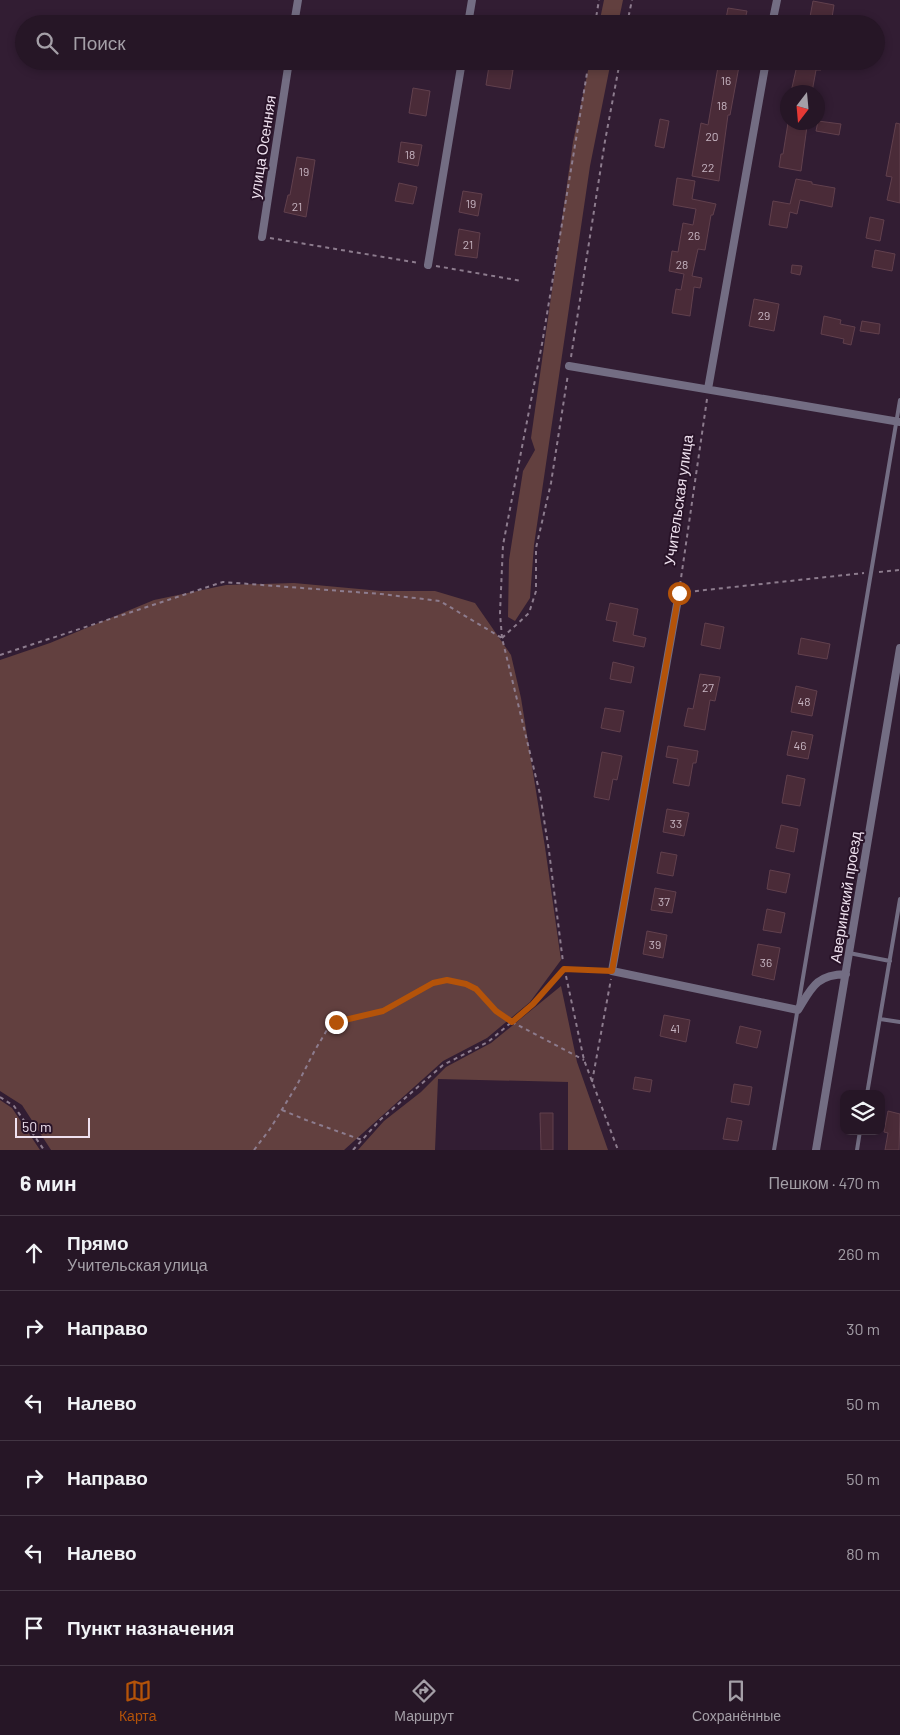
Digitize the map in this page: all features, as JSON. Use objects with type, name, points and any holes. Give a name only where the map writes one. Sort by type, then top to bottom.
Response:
[{"type":"street","points":[[296,15],[298,0]]},
{"type":"street","points":[[470,15],[472,0]]},
{"type":"street","points":[[774,15],[777,0]]},
{"type":"street","name":"улица Осенняя","points":[[262,237],[288,70]]},
{"type":"street","points":[[428,265],[460,70]]},
{"type":"street","points":[[708,389],[764,70]]},
{"type":"street","points":[[570,366],[898,421]]},
{"type":"street","points":[[679,593],[612,971],[798,1010],[814,984],[831,975],[846,974]]},
{"type":"street","name":"Аверинский проезд","points":[[816,1150],[900,648]]},
{"type":"lane","points":[[774,1150],[898,421],[900,400]]},
{"type":"lane","points":[[868,1090],[900,899]]},
{"type":"lane","points":[[849,954],[890,961]]},
{"type":"lane","points":[[564,969],[612,971]]},
{"type":"lane","points":[[880,1019],[900,1022]]},
{"type":"lane","points":[[857,1150],[859,1135]]},
{"type":"path","points":[[596,15],[599,0]]},
{"type":"path","points":[[629,15],[632,0]]},
{"type":"path","points":[[588,70],[542,344],[503,545],[500,605],[502,638],[540,794],[564,969],[584,1060],[618,1150]]},
{"type":"path","points":[[502,638],[529,613],[536,592],[536,548],[551,483],[605,141],[618,70]]},
{"type":"path","points":[[262,237],[522,281]]},
{"type":"path","name":"Учительская улица","points":[[679,593],[708,389]]},
{"type":"path","points":[[679,593],[900,570]]},
{"type":"path","points":[[0,655],[223,582],[380,594],[440,601],[502,638]]},
{"type":"path","points":[[353,1150],[380,1120],[443,1064],[488,1042],[533,1004],[564,969]]},
{"type":"path","points":[[592,1082],[612,971]]},
{"type":"path","points":[[254,1150],[282,1110],[327,1030],[336,1022],[383,1011],[433,983],[447,980],[466,984],[476,989],[496,1011],[512,1022],[584,1060]]},
{"type":"path","points":[[0,1096],[14,1106],[44,1150]]},
{"type":"path","points":[[282,1110],[362,1140]]},
{"type":"shaded area","points":[[604,0],[623,0],[620,15],[601,15]]},
{"type":"shaded area","points":[[588,70],[609,70],[590,166],[534,545],[530,598],[515,621],[508,617],[509,560],[523,471],[535,450],[531,438],[573,142]]},
{"type":"shaded area","points":[[294,583],[381,591],[435,591],[475,603],[511,655],[521,698],[561,960],[530,1002],[487,1038],[443,1061],[344,1150],[51,1150],[22,1105],[0,1091],[0,660],[50,643],[154,600],[226,585]]},
{"type":"shaded area","points":[[561,986],[577,1062],[608,1150],[568,1150],[568,1082],[438,1079],[435,1150],[358,1150],[384,1121],[421,1092],[446,1067],[491,1043]]},
{"type":"shaded area","points":[[0,1100],[12,1108],[40,1150],[0,1150]]},
{"type":"building","points":[[813,1],[834,5],[832,15],[810,15]]},
{"type":"building","points":[[728,8],[747,11],[746,15],[727,15]]},
{"type":"building","points":[[488,70],[513,70],[510,89],[486,85]]},
{"type":"building","points":[[717,70],[738,70],[730,115],[728,115],[719,181],[692,176],[701,123],[708,125]]},
{"type":"building","points":[[796,70],[816,70],[813,85],[793,85]]},
{"type":"building","points":[[413,88],[430,91],[426,116],[409,113]]},
{"type":"building","points":[[660,119],[669,121],[664,148],[655,146]]},
{"type":"building","points":[[825,122],[841,124],[839,135],[816,131],[825,130]]},
{"type":"building","points":[[896,123],[900,124],[900,203],[887,200],[892,177],[886,176]]},
{"type":"building","points":[[787,130],[806,130],[801,171],[779,167],[781,154],[783,154]]},
{"type":"building","points":[[401,142],[422,145],[418,166],[398,162]]},
{"type":"building","points":[[297,157],[315,160],[306,217],[284,212],[288,195],[290,195]]},
{"type":"building","points":[[677,178],[695,181],[692,199],[716,204],[713,215],[711,215],[705,250],[698,249],[692,276],[702,278],[700,288],[694,287],[690,316],[672,313],[676,289],[681,290],[684,274],[669,271],[672,251],[678,252],[683,223],[693,225],[696,209],[673,205]]},
{"type":"building","points":[[796,179],[835,188],[832,207],[800,200],[797,214],[790,212],[787,228],[769,225],[773,201],[790,204]]},
{"type":"building","points":[[399,183],[417,187],[413,204],[395,201]]},
{"type":"building","points":[[463,191],[482,194],[478,216],[459,212]]},
{"type":"building","points":[[870,217],[884,220],[880,241],[866,238]]},
{"type":"building","points":[[459,229],[480,233],[477,258],[455,255]]},
{"type":"building","points":[[875,250],[895,254],[892,271],[872,267]]},
{"type":"building","points":[[792,265],[802,266],[800,275],[791,273]]},
{"type":"building","points":[[754,299],[779,304],[774,331],[749,326]]},
{"type":"building","points":[[824,316],[841,320],[840,324],[855,327],[851,345],[843,343],[844,339],[821,334]]},
{"type":"building","points":[[862,321],[880,324],[879,334],[860,331]]},
{"type":"building","points":[[610,603],[638,609],[633,635],[646,638],[644,647],[613,641],[617,622],[606,620]]},
{"type":"building","points":[[705,623],[724,627],[720,649],[701,645]]},
{"type":"building","points":[[801,638],[830,644],[827,659],[798,654]]},
{"type":"building","points":[[613,662],[634,667],[631,683],[610,679]]},
{"type":"building","points":[[700,674],[720,677],[715,701],[710,700],[705,730],[684,726],[688,708],[693,709]]},
{"type":"building","points":[[796,686],[817,691],[812,716],[791,712]]},
{"type":"building","points":[[605,708],[624,711],[620,732],[601,728]]},
{"type":"building","points":[[792,731],[813,735],[808,759],[787,755]]},
{"type":"building","points":[[668,746],[698,751],[696,763],[693,763],[689,786],[673,783],[678,759],[666,757]]},
{"type":"building","points":[[602,752],[622,756],[617,780],[613,779],[609,800],[594,797]]},
{"type":"building","points":[[787,775],[805,779],[800,806],[782,803]]},
{"type":"building","points":[[667,809],[689,813],[684,836],[663,832]]},
{"type":"building","points":[[781,825],[798,829],[794,852],[776,848]]},
{"type":"building","points":[[661,852],[677,855],[673,876],[657,873]]},
{"type":"building","points":[[770,870],[790,874],[786,893],[767,889]]},
{"type":"building","points":[[655,888],[676,892],[672,913],[651,910]]},
{"type":"building","points":[[767,909],[785,913],[781,933],[763,930]]},
{"type":"building","points":[[647,931],[667,935],[663,958],[643,954]]},
{"type":"building","points":[[758,944],[780,948],[774,980],[752,975]]},
{"type":"building","points":[[664,1015],[690,1020],[686,1042],[660,1036]]},
{"type":"building","points":[[740,1026],[761,1031],[757,1048],[736,1043]]},
{"type":"building","points":[[635,1077],[652,1080],[650,1092],[633,1089]]},
{"type":"building","points":[[734,1084],[752,1087],[749,1105],[731,1102]]},
{"type":"building","points":[[888,1111],[900,1114],[899,1150],[885,1150],[888,1133],[885,1132]]},
{"type":"building","points":[[540,1113],[553,1113],[553,1150],[541,1150]]},
{"type":"building","points":[[727,1118],[742,1121],[738,1141],[723,1139]]},
{"type":"route","points":[[336,1022],[383,1011],[433,983],[447,980],[466,984],[476,989],[496,1011],[512,1022],[533,1004],[564,969],[612,971],[679,593]]}]
